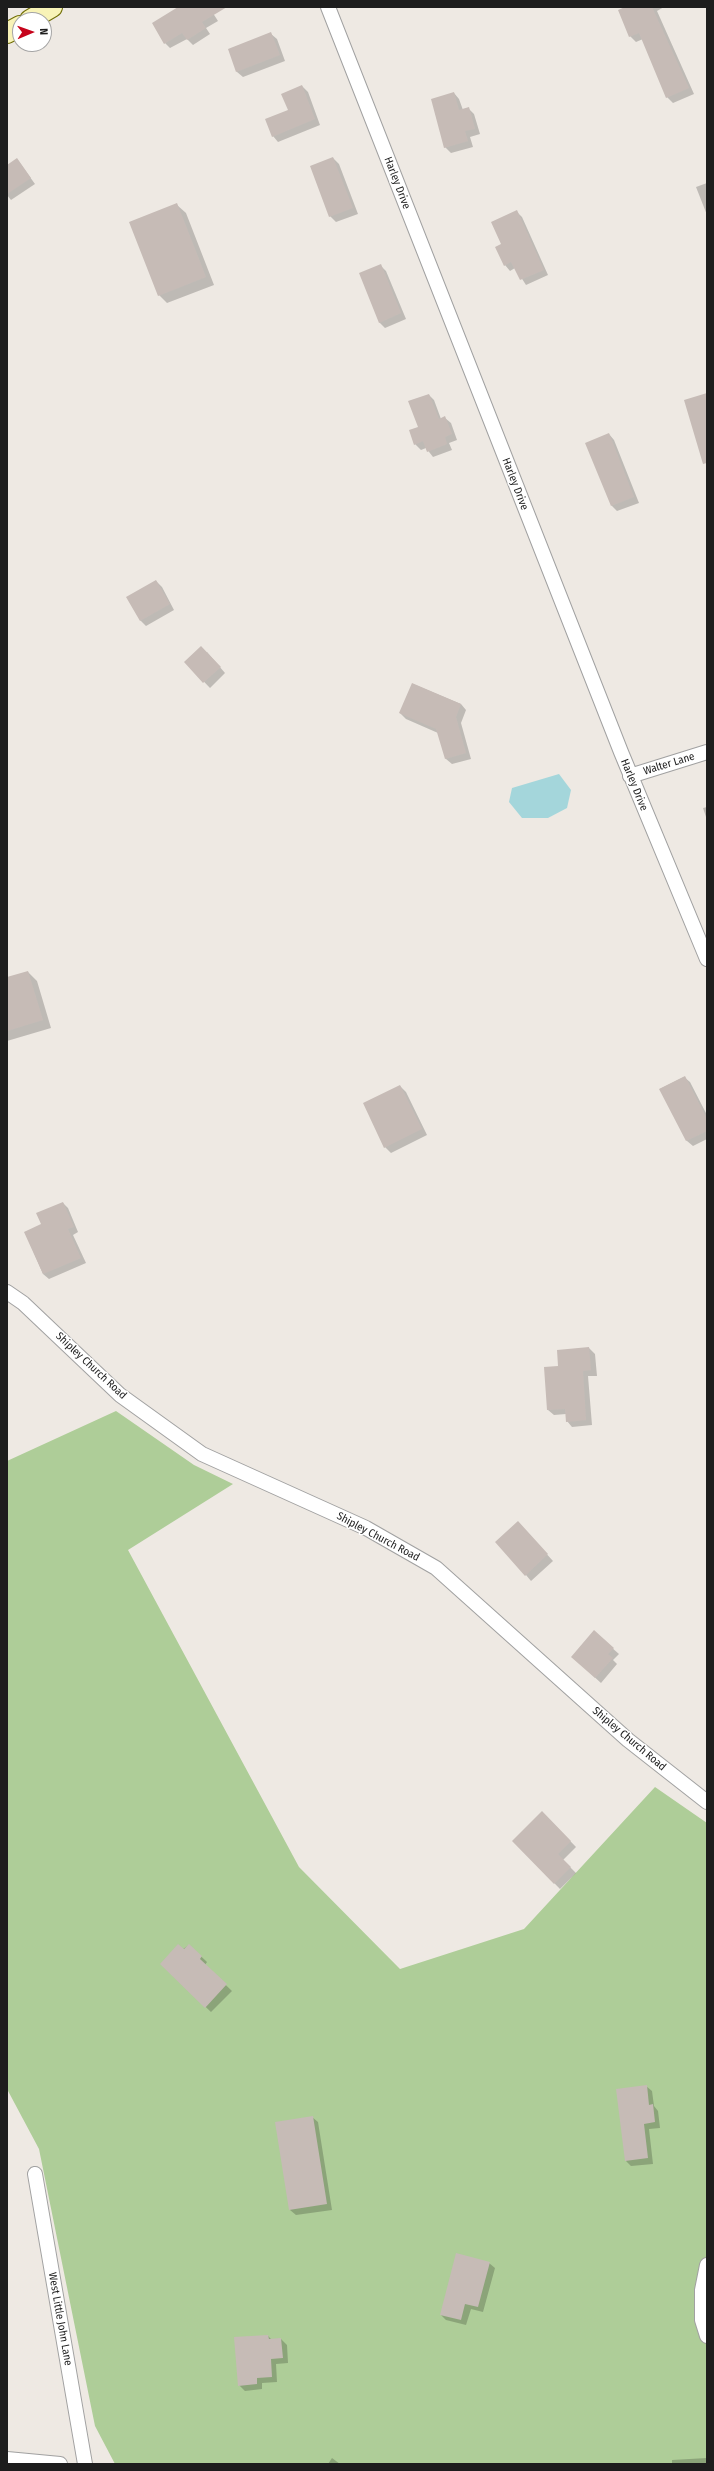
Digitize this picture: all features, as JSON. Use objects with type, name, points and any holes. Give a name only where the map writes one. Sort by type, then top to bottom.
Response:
[{"type":"street","name":"Harley Drive","points":[[328,7],[630,776],[707,959]]},
{"type":"street","name":"Walter Lane","points":[[630,776],[707,752]]},
{"type":"street","name":"Shipley Church Road","points":[[7,1292],[23,1302],[120,1395],[202,1454],[366,1528],[436,1568],[628,1740],[707,1802]]},
{"type":"street","name":"West Little John Lane","points":[[35,2174],[85,2464]]},
{"type":"street","points":[[707,2264],[702,2290],[702,2320],[707,2336]]},
{"type":"street","points":[[7,2459],[60,2464]]},
{"type":"green space","points":[[116,1411],[194,1465],[233,1484],[128,1550],[299,1867],[400,1969],[524,1929],[655,1787],[707,1823],[707,2464],[115,2464],[95,2426],[39,2149],[7,2089],[7,1461]]},
{"type":"water","points":[[559,774],[571,790],[567,808],[548,818],[522,818],[509,802],[512,788]]},
{"type":"building","points":[[178,7],[227,7],[202,22],[206,28],[187,40],[182,33],[164,44],[152,23]]},
{"type":"building","points":[[625,7],[652,7],[689,88],[666,98],[639,33],[629,37],[618,10]]},
{"type":"building","points":[[271,32],[280,55],[236,72],[228,49]]},
{"type":"building","points":[[302,85],[315,119],[272,137],[265,119],[288,110],[281,94]]},
{"type":"building","points":[[454,92],[459,110],[469,107],[475,129],[465,131],[468,141],[444,148],[431,99]]},
{"type":"building","points":[[333,157],[353,208],[329,217],[310,166]]},
{"type":"building","points":[[17,158],[31,178],[7,194],[7,165]]},
{"type":"building","points":[[177,203],[206,277],[158,296],[129,222]]},
{"type":"building","points":[[517,210],[544,270],[520,280],[511,262],[504,266],[495,247],[501,244],[491,222]]},
{"type":"building","points":[[381,264],[401,313],[379,323],[359,273]]},
{"type":"building","points":[[707,393],[707,463],[703,464],[684,400]]},
{"type":"building","points":[[429,394],[439,419],[445,416],[452,434],[445,437],[447,444],[427,452],[423,441],[414,445],[409,430],[418,427],[408,401]]},
{"type":"building","points":[[609,433],[634,497],[611,506],[585,443]]},
{"type":"building","points":[[156,580],[170,604],[140,621],[126,597]]},
{"type":"building","points":[[201,646],[221,667],[203,683],[184,662]]},
{"type":"building","points":[[412,683],[461,704],[456,717],[466,753],[445,759],[436,729],[399,713]]},
{"type":"building","points":[[28,971],[43,1020],[7,1031],[7,977]]},
{"type":"building","points":[[685,1076],[707,1119],[707,1131],[686,1141],[659,1089]]},
{"type":"building","points":[[400,1085],[422,1129],[384,1148],[363,1103]]},
{"type":"building","points":[[63,1202],[74,1227],[68,1229],[81,1258],[43,1274],[24,1232],[41,1224],[36,1213]]},
{"type":"building","points":[[589,1347],[591,1370],[583,1371],[586,1420],[566,1422],[565,1409],[547,1410],[544,1367],[558,1366],[557,1350]]},
{"type":"building","points":[[518,1521],[548,1554],[525,1576],[495,1542]]},
{"type":"building","points":[[594,1630],[614,1648],[608,1654],[613,1658],[595,1678],[571,1657]]},
{"type":"building","points":[[542,1811],[571,1841],[558,1854],[571,1867],[554,1884],[512,1841]]},
{"type":"building","points":[[178,1944],[184,1949],[189,1944],[202,1956],[200,1959],[227,1984],[205,2008],[160,1964]]},
{"type":"building","points":[[647,2085],[649,2105],[653,2104],[655,2122],[644,2124],[648,2158],[625,2161],[616,2089]]},
{"type":"building","points":[[313,2116],[327,2204],[289,2210],[275,2122]]},
{"type":"building","points":[[456,2253],[490,2262],[478,2307],[465,2304],[461,2320],[440,2315]]},
{"type":"building","points":[[268,2335],[269,2339],[281,2338],[283,2358],[271,2359],[272,2377],[257,2378],[257,2384],[238,2386],[234,2337]]}]
